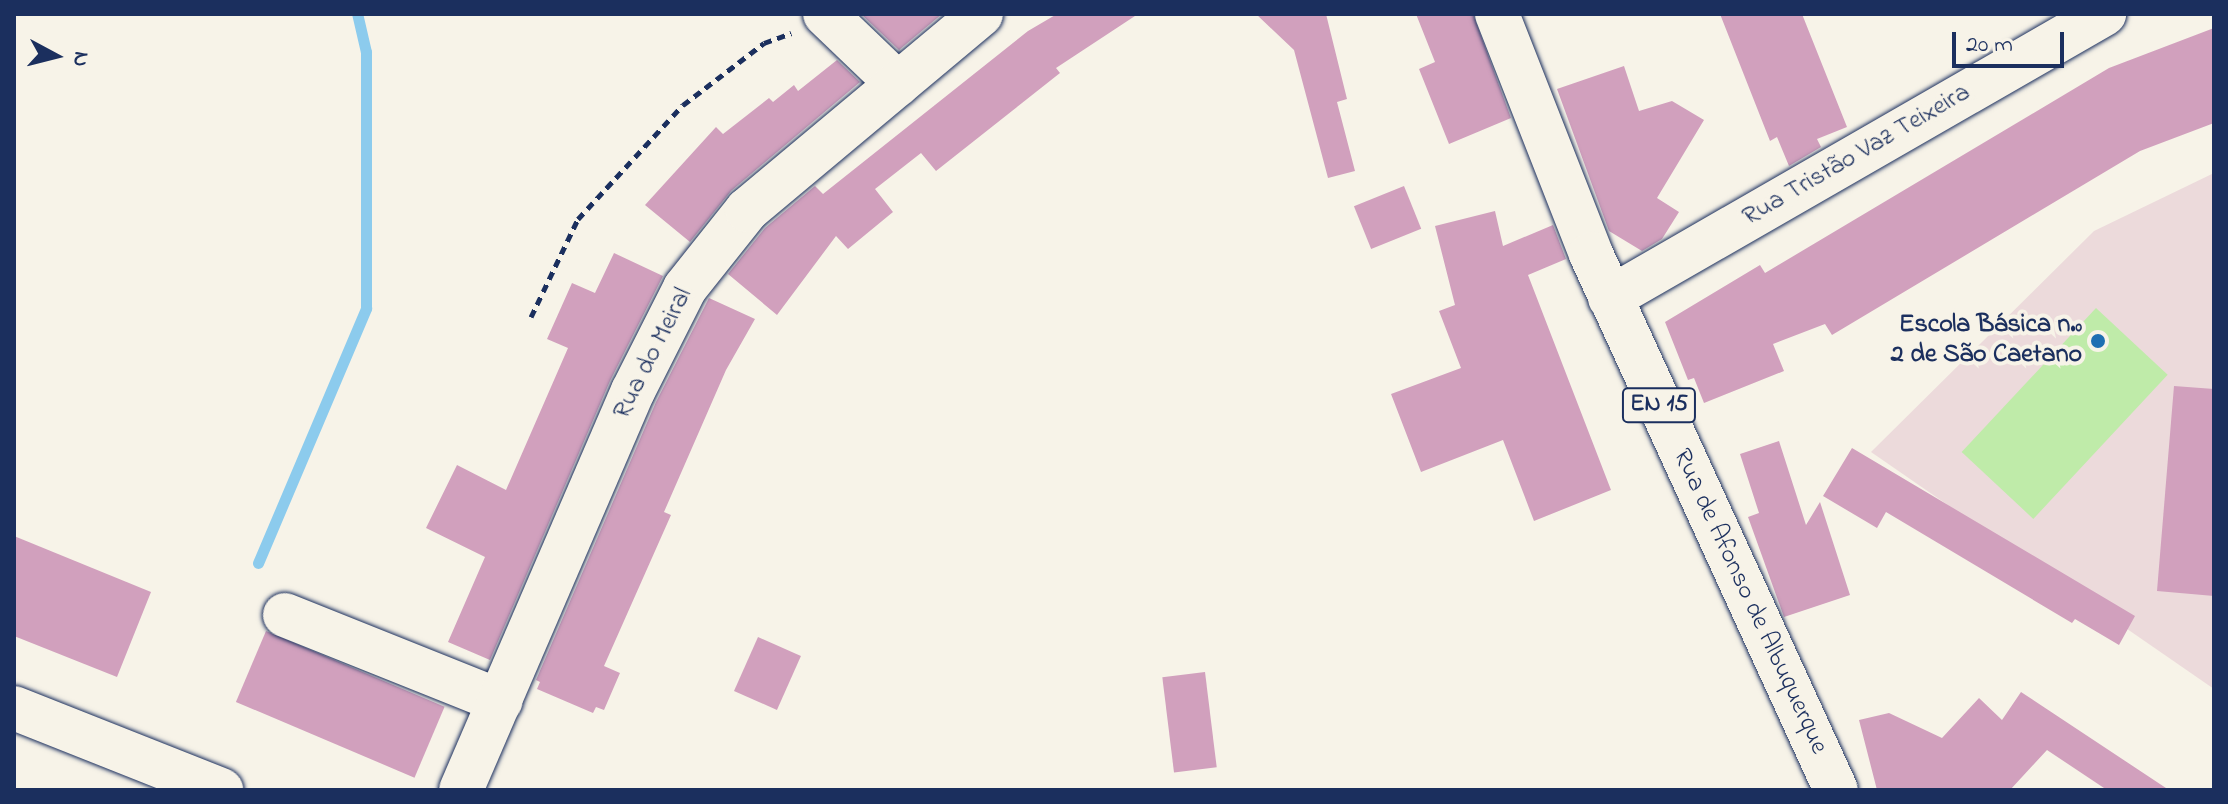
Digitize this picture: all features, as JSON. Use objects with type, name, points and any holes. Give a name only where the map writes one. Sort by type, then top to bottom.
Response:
[{"type":"street","name":"Rua do Meiral","points":[[461,790],[633,391],[685,288],[747,210],[981,14]]},
{"type":"street","name":"Rua de Afonso de Albuquerque","points":[[1497,14],[1610,298],[1836,790]]},
{"type":"street","name":"Rua Tristão Vaz Teixeira","points":[[1610,298],[2104,14]]},
{"type":"street","points":[[828,17],[898,84]]},
{"type":"street","points":[[285,615],[500,701]]},
{"type":"street","points":[[14,708],[221,790]]},
{"type":"path","points":[[531,317],[578,219],[683,105],[764,43],[828,17]]},
{"type":"shaded area","name":"Escola Básica n.º 2 de São Caetano","points":[[2214,173],[2214,689],[1871,452],[2094,231]]},
{"type":"green space","points":[[2096,308],[2168,375],[2033,519],[1962,452]]},
{"type":"building","points":[[861,14],[942,14],[899,50]]},
{"type":"building","points":[[1057,14],[1138,14],[1056,68],[1060,73],[936,171],[921,153],[875,189],[893,212],[848,249],[836,236],[777,315],[728,274],[765,228],[815,186],[823,194],[1028,31]]},
{"type":"building","points":[[1256,14],[1326,14],[1347,99],[1337,102],[1355,171],[1328,178],[1294,50]]},
{"type":"building","points":[[1416,14],[1473,14],[1511,118],[1449,144],[1419,69],[1435,62]]},
{"type":"building","points":[[1720,14],[1802,14],[1847,127],[1817,139],[1821,147],[1789,166],[1777,137],[1770,141]]},
{"type":"building","points":[[2214,28],[2214,123],[2140,151],[1832,335],[1825,324],[1773,344],[1784,371],[1704,403],[1694,378],[1688,380],[1665,322],[1760,265],[1765,273],[2109,68]]},
{"type":"building","points":[[837,60],[860,82],[731,191],[690,242],[645,205],[716,127],[723,134],[769,98],[773,102],[794,85],[798,91]]},
{"type":"building","points":[[1624,66],[1639,111],[1672,101],[1704,120],[1657,198],[1679,212],[1662,239],[1642,251],[1609,231],[1557,89]]},
{"type":"building","points":[[1404,186],[1421,229],[1371,249],[1354,206]]},
{"type":"building","points":[[1495,211],[1503,246],[1553,225],[1566,259],[1528,275],[1611,490],[1534,521],[1503,440],[1421,472],[1391,394],[1461,368],[1439,311],[1455,305],[1435,226]]},
{"type":"building","points":[[614,253],[663,276],[610,381],[490,660],[448,642],[485,557],[426,528],[457,465],[506,490],[568,348],[547,339],[572,283],[595,293]]},
{"type":"building","points":[[709,298],[755,319],[726,370],[664,512],[671,515],[604,666],[620,673],[604,710],[596,707],[593,713],[537,689],[540,682],[536,680],[656,402]]},
{"type":"building","points":[[2174,386],[2214,389],[2214,596],[2157,591]]},
{"type":"building","points":[[1779,441],[1806,525],[1820,502],[1850,595],[1784,617],[1748,517],[1759,513],[1740,454]]},
{"type":"building","points":[[1852,448],[2135,616],[2119,645],[2075,619],[2072,623],[1886,512],[1877,528],[1823,496]]},
{"type":"building","points":[[14,536],[151,592],[117,677],[14,636]]},
{"type":"building","points":[[266,631],[445,707],[414,778],[236,702]]},
{"type":"building","points":[[758,637],[801,656],[777,710],[734,691]]},
{"type":"building","points":[[1205,672],[1217,767],[1174,773],[1162,677]]},
{"type":"building","points":[[2021,692],[2169,790],[2107,790],[2047,750],[2010,790],[1877,790],[1859,720],[1889,713],[1942,738],[1979,698],[2002,720]]},
{"type":"waterway","points":[[258,563],[366,308],[366,52],[357,14]]},
{"type":"place","name":"Escola Básica n.º 2 de São Caetano","points":[[2098,341]]}]
